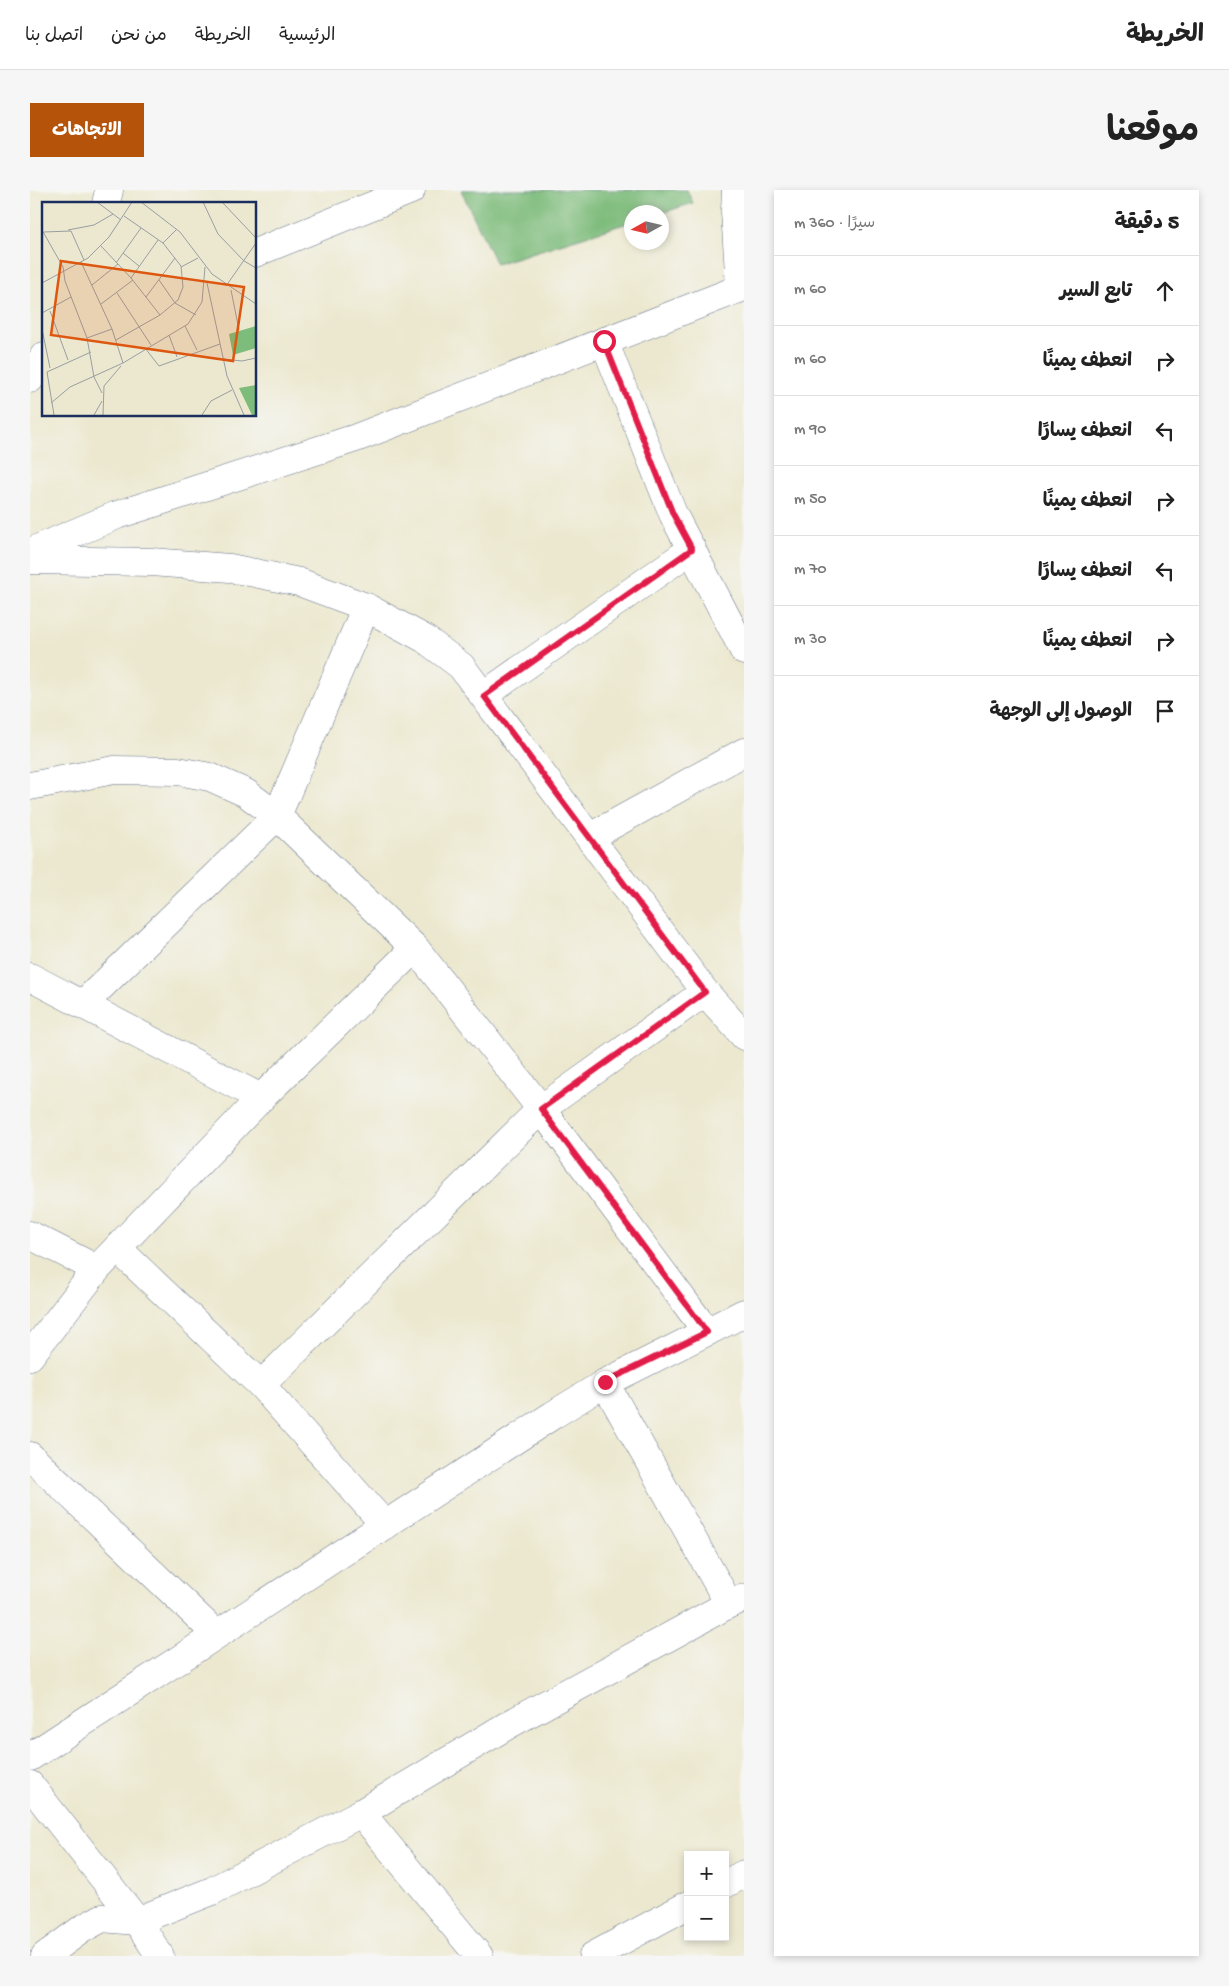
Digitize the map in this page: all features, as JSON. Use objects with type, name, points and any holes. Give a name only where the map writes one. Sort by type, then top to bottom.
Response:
[{"type":"street","points":[[256,253],[411,190]]},
{"type":"street","points":[[30,552],[117,515],[356,438],[742,288],[735,211],[736,190]]},
{"type":"street","points":[[604,341],[673,514],[744,651]]},
{"type":"street","points":[[30,348],[42,354]]},
{"type":"street","points":[[30,379],[42,358]]},
{"type":"street","points":[[484,696],[692,549]]},
{"type":"street","points":[[30,560],[151,562],[230,568],[299,582],[366,607],[425,639],[461,666],[705,992],[744,1036]]},
{"type":"street","points":[[83,1004],[277,816],[366,607]]},
{"type":"street","points":[[590,837],[744,752]]},
{"type":"street","points":[[30,786],[114,770],[178,771],[210,777],[246,793],[277,816],[415,948],[541,1109],[707,1332]]},
{"type":"street","points":[[30,1356],[97,1270],[117,1248],[261,1098],[415,948]]},
{"type":"street","points":[[30,977],[261,1098]]},
{"type":"street","points":[[261,1385],[541,1109],[705,992]]},
{"type":"street","points":[[30,1234],[97,1270]]},
{"type":"street","points":[[117,1248],[261,1385],[385,1525]]},
{"type":"street","points":[[30,1757],[605,1382],[744,1314]]},
{"type":"street","points":[[45,1956],[82,1928],[102,1918],[137,1921],[212,1891],[361,1813],[508,1724],[736,1601],[605,1382]]},
{"type":"street","points":[[30,1456],[216,1634]]},
{"type":"street","points":[[30,1785],[137,1921],[160,1956]]},
{"type":"street","points":[[361,1813],[479,1956]]},
{"type":"street","points":[[729,1882],[744,1874]]},
{"type":"street","points":[[594,1956],[684,1907]]},
{"type":"green space","points":[[461,190],[687,190],[693,203],[669,211],[669,205],[624,205],[624,224],[496,264]]},
{"type":"route","points":[[604,341],[673,514],[692,549],[484,696],[705,992],[541,1109],[707,1332],[605,1382]]}]
